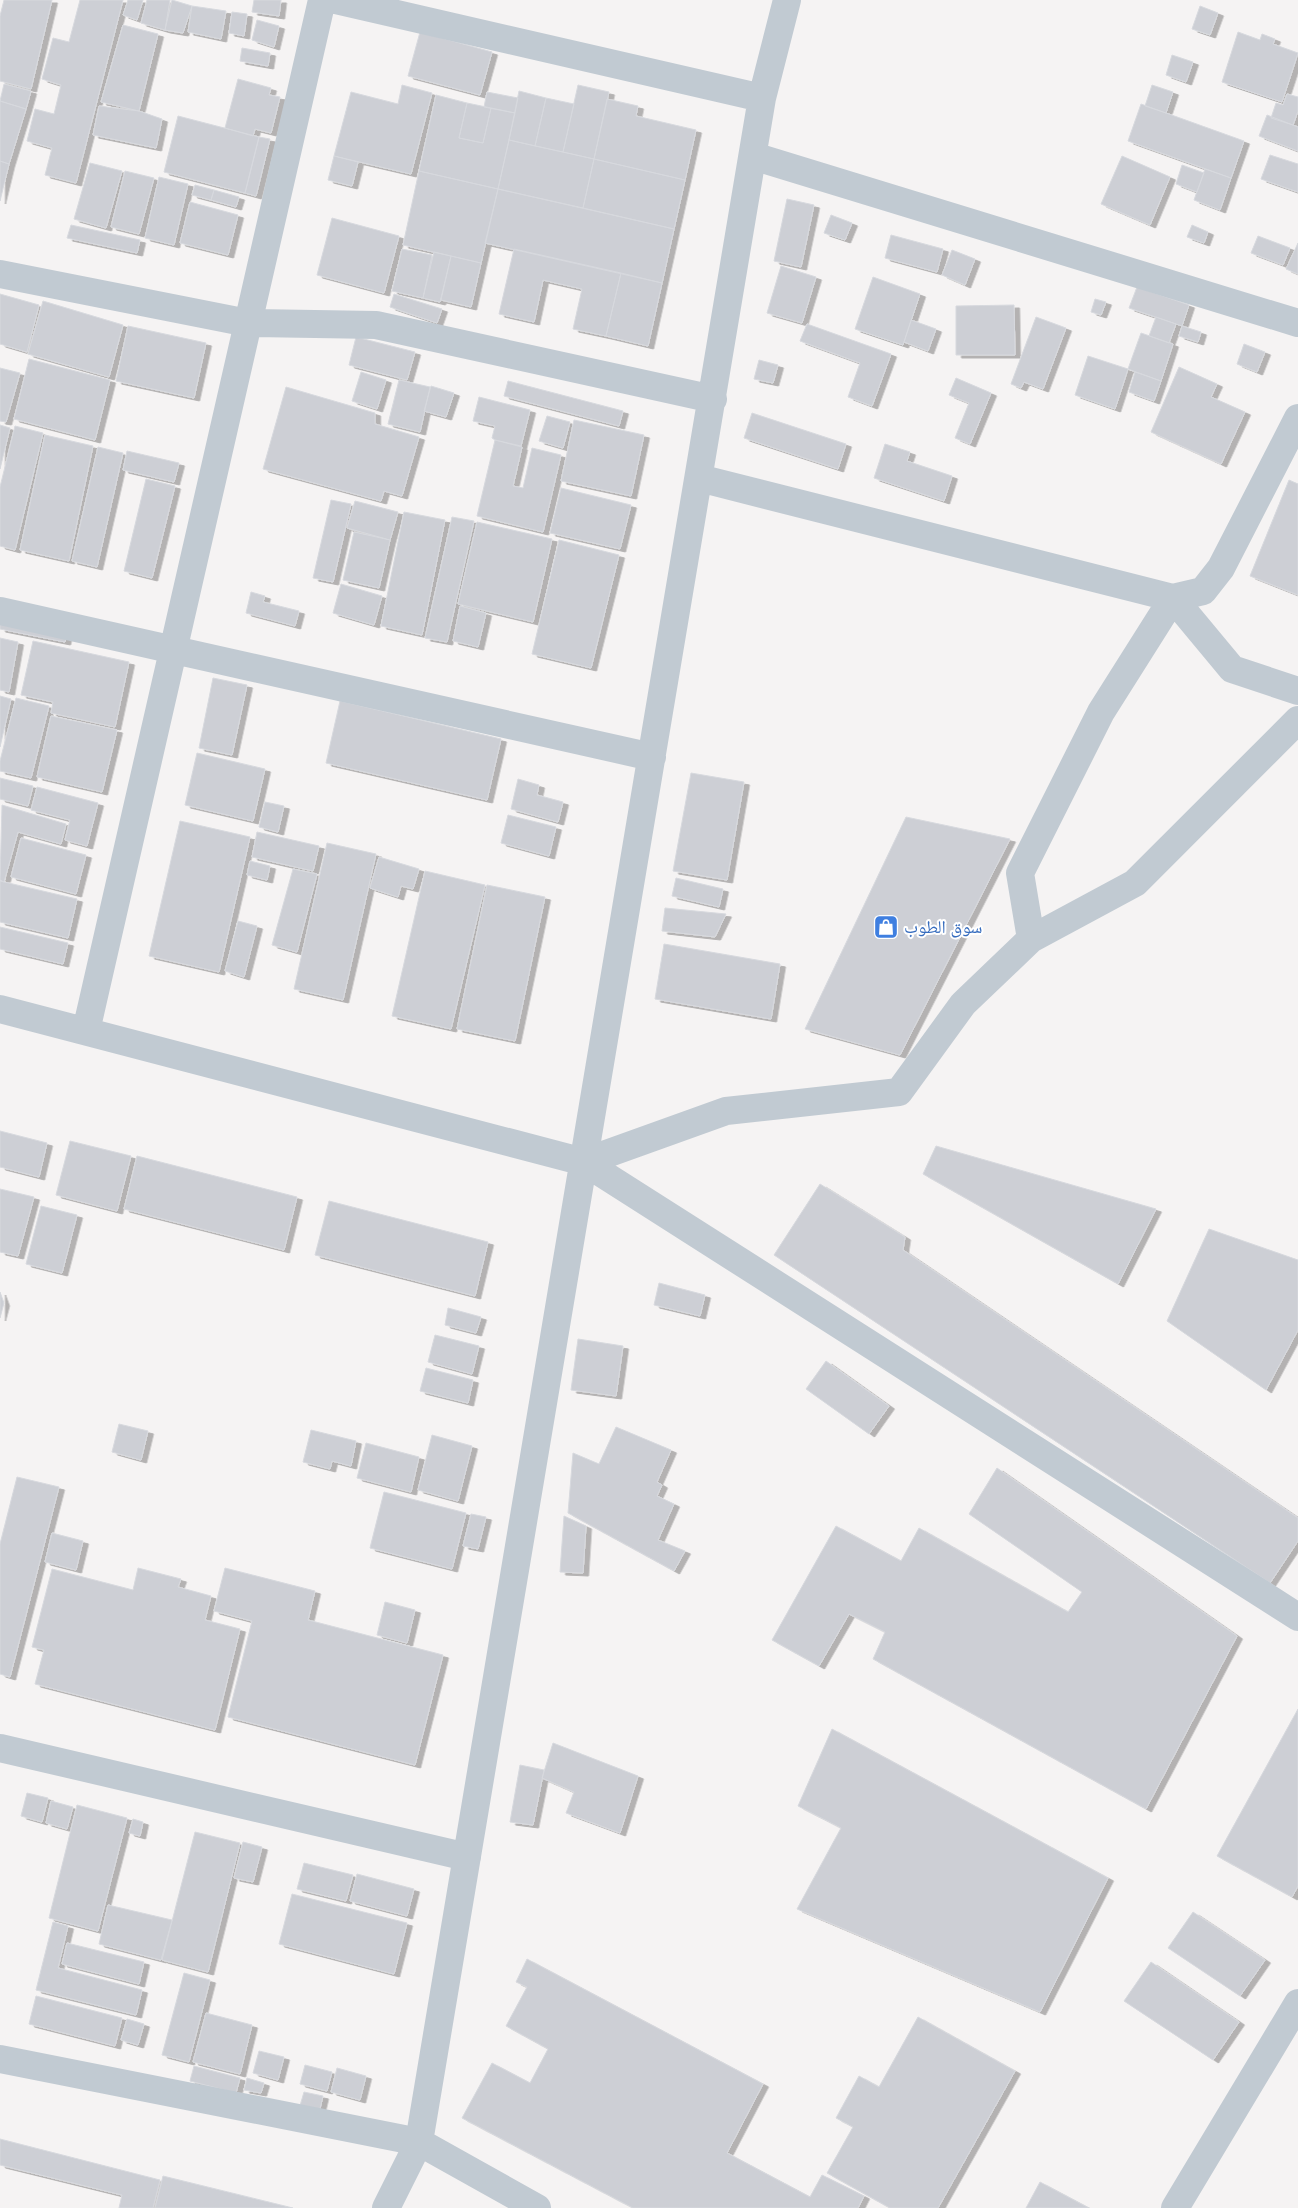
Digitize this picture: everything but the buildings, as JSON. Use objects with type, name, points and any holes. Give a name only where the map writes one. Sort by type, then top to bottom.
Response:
[{"type":"street","points":[[86,1031],[322,0]]},
{"type":"street","points":[[336,0],[762,98]]},
{"type":"street","points":[[386,2208],[419,2142],[762,98],[787,0]]},
{"type":"street","points":[[753,156],[1298,323]]},
{"type":"street","points":[[0,274],[248,323],[376,325],[713,399]]},
{"type":"street","points":[[699,478],[1173,598],[1203,591],[1221,568],[1298,418]]},
{"type":"street","points":[[1173,598],[1232,669],[1298,690]]},
{"type":"street","points":[[1031,939],[1020,873],[1101,712],[1173,598]]},
{"type":"street","points":[[0,611],[652,757]]},
{"type":"street","points":[[584,1162],[726,1111],[899,1092],[962,1004],[1031,939],[1135,883],[1298,720]]},
{"type":"street","points":[[0,1010],[584,1162],[1298,1617]]},
{"type":"street","points":[[0,1748],[467,1857]]},
{"type":"street","points":[[1175,2208],[1298,2003]]},
{"type":"street","points":[[0,2059],[419,2142],[537,2208]]},
{"type":"place","name":"سوق الطوب","points":[[886,927]]}]
